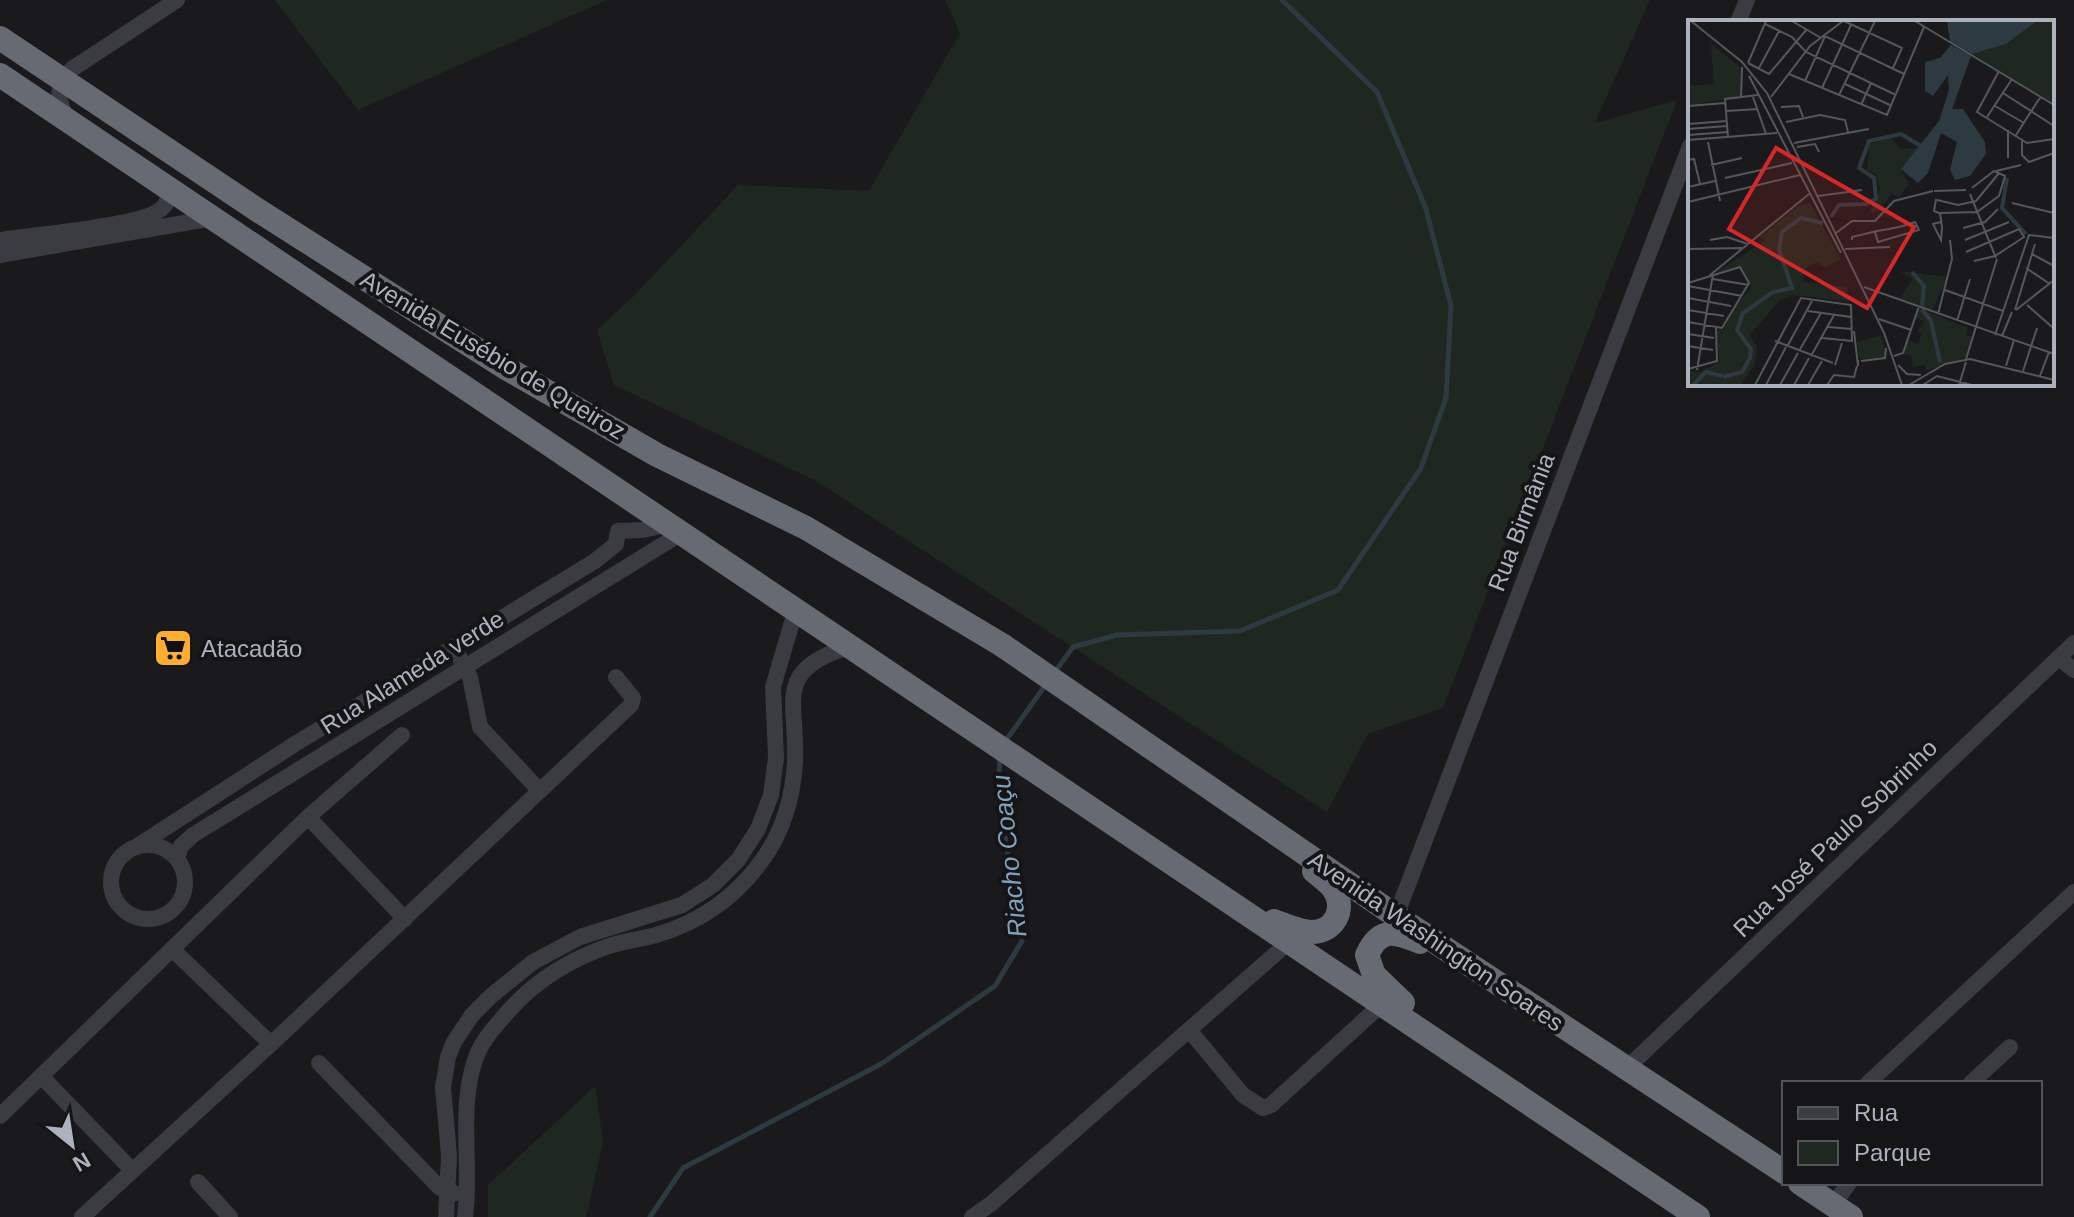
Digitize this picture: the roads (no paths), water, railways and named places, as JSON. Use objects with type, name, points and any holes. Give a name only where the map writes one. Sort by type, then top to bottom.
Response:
[{"type":"highway","name":"Avenida Eusébio de Queiroz","points":[[0,38],[259,211],[520,376],[657,455],[806,528],[1002,645],[1091,705]]},
{"type":"highway","name":"Avenida Eusébio de Queiroz","points":[[0,75],[795,612],[1245,911]]},
{"type":"highway","name":"Avenida Washington Soares","points":[[1091,705],[1396,916],[1782,1171]]},
{"type":"highway","points":[[1245,911],[1306,932],[1321,931],[1336,921],[1339,905],[1333,889],[1306,864],[1293,846]]},
{"type":"highway","points":[[1245,911],[1698,1217]]},
{"type":"highway","points":[[1416,1027],[1410,1010],[1371,971],[1367,955],[1372,945],[1381,936],[1395,933],[1460,957]]},
{"type":"highway","points":[[1803,1185],[1842,1211]]},
{"type":"street","points":[[69,122],[59,103],[57,91],[62,81],[79,63],[177,0]]},
{"type":"street","points":[[1739,20],[1747,0]]},
{"type":"street","name":"Rua Birmânia","points":[[1396,916],[1688,151]]},
{"type":"street","points":[[0,255],[48,239],[149,216],[168,200],[168,189]]},
{"type":"street","points":[[0,240],[48,239],[213,218]]},
{"type":"street","name":"Rua Alameda verde","points":[[136,847],[295,744],[595,561],[616,544],[618,531],[673,530]]},
{"type":"street","name":"Rua Alameda verde","points":[[177,858],[183,843],[193,835],[466,667],[673,530]]},
{"type":"street","points":[[446,1217],[449,1156],[444,1072],[454,1042],[491,996],[533,962],[605,928],[666,912],[713,885],[738,860],[758,829],[771,795],[776,758],[773,687],[795,612]]},
{"type":"street","name":"Rua José Paulo Sobrinho","points":[[1628,1067],[2074,643]]},
{"type":"street","points":[[454,647],[466,667],[480,727],[540,791]]},
{"type":"street","points":[[465,1217],[468,1194],[468,1101],[471,1075],[485,1039],[507,1012],[544,978],[611,946],[653,936],[691,922],[717,906],[740,886],[765,855],[790,799],[795,759],[793,690],[801,674],[812,663],[848,647]]},
{"type":"street","points":[[2059,658],[2074,670]]},
{"type":"street","points":[[82,1217],[631,705],[633,698],[616,677]]},
{"type":"street","points":[[0,1116],[308,817],[402,735]]},
{"type":"street","points":[[308,817],[405,919]]},
{"type":"street","points":[[151,845],[165,849],[177,858],[183,869],[184,893],[178,904],[159,918],[135,917],[116,902],[111,890],[111,878],[119,858],[136,847],[151,845]]},
{"type":"street","points":[[1870,1081],[2074,892]]},
{"type":"street","points":[[972,1217],[1004,1193],[1289,942]]},
{"type":"street","points":[[173,950],[271,1044]]},
{"type":"street","points":[[491,996],[503,1002],[507,1012]]},
{"type":"street","points":[[1190,1031],[1246,1099],[1263,1108],[1271,1105],[1382,1004]]},
{"type":"street","points":[[464,1026],[485,1039]]},
{"type":"street","points":[[1973,1081],[2010,1047]]},
{"type":"street","points":[[319,1063],[440,1188],[449,1193],[468,1194]]},
{"type":"street","points":[[444,1072],[456,1069],[471,1075]]},
{"type":"street","points":[[42,1077],[132,1170]]},
{"type":"street","points":[[444,1103],[455,1106],[468,1101]]},
{"type":"street","points":[[198,1182],[230,1217]]},
{"type":"street","points":[[1842,1211],[1848,1185]]},
{"type":"waterway","name":"Riacho Coaçu","points":[[1055,672],[1073,647],[1117,635],[1240,631],[1338,590],[1421,468],[1446,398],[1451,306],[1426,209],[1377,92],[1282,0]]},
{"type":"waterway","name":"Riacho Coaçu","points":[[1004,743],[1047,683]]},
{"type":"waterway","name":"Riacho Coaçu","points":[[650,1217],[683,1168],[881,1064],[995,986],[1022,941],[998,794],[1000,756]]},
{"type":"place","name":"Atacadão","points":[[173,648]]}]
